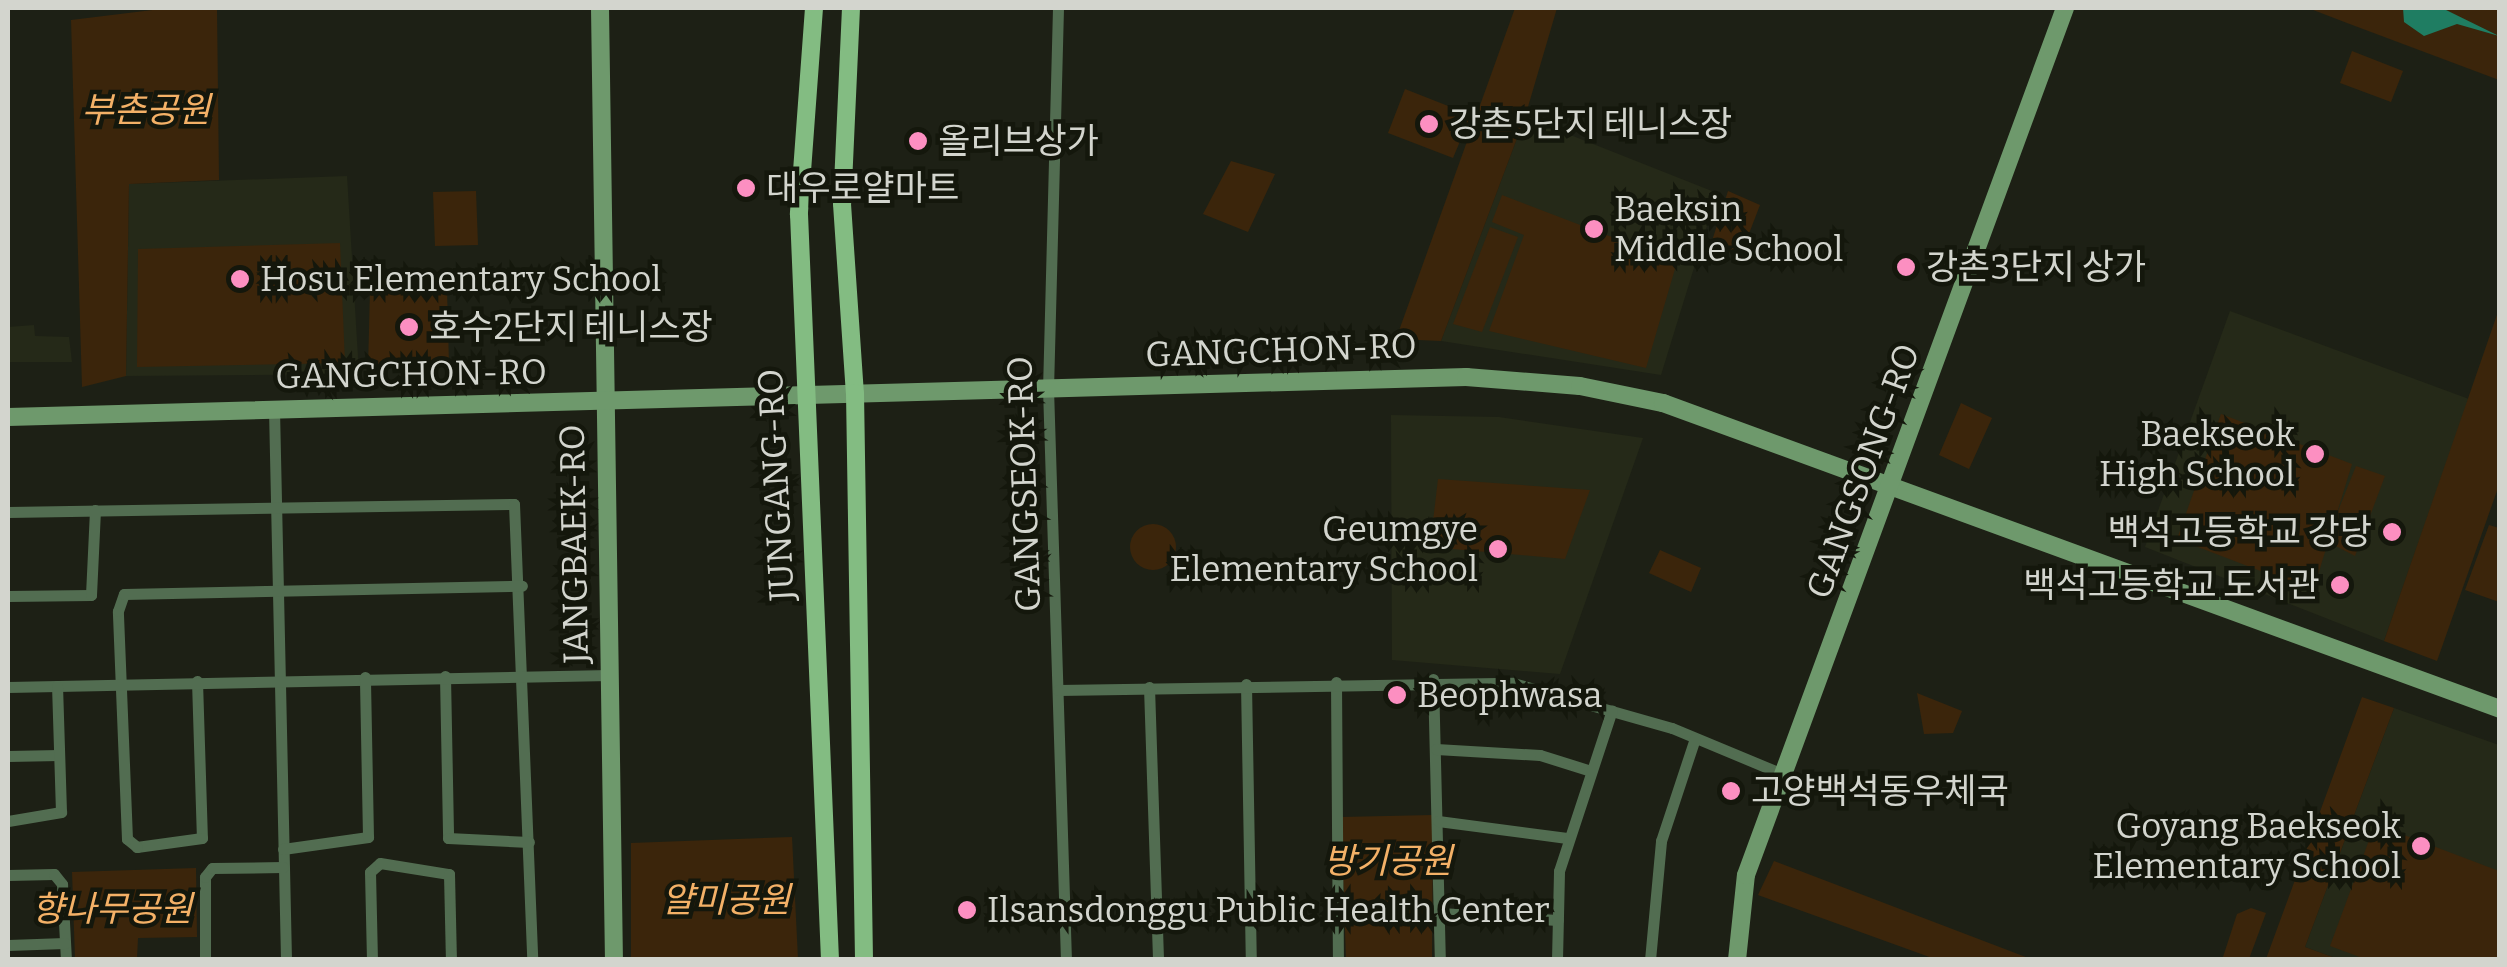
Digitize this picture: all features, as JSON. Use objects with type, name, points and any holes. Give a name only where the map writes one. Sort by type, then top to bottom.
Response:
[{"type":"main road","name":"JANGBAEK-RO","points":[[600,8],[614,960]]},
{"type":"main road","name":"JUNGANG-RO","points":[[814,8],[799,214],[830,960]]},
{"type":"main road","name":"JUNGANG-RO","points":[[851,8],[842,204],[855,393],[864,960]]},
{"type":"main road","name":"GANGSONG-RO","points":[[1737,960],[1746,875],[1891,490],[2065,8]]},
{"type":"main road","name":"GANGCHON-RO","points":[[8,418],[1466,377],[1580,386],[1663,403],[1891,490],[2500,710]]},
{"type":"street","name":"GANGSEOK-RO","points":[[1058,8],[1048,388],[1066,960]]},
{"type":"street","points":[[274,409],[286,960]]},
{"type":"street","points":[[8,512],[275,504],[514,504],[522,586],[532,960]]},
{"type":"street","points":[[8,596],[91,595],[100,510]]},
{"type":"street","points":[[197,681],[202,838],[138,847],[127,839],[120,682],[124,594],[522,586]]},
{"type":"street","points":[[8,687],[610,675]]},
{"type":"street","points":[[445,676],[448,838],[528,842]]},
{"type":"street","points":[[283,849],[368,837],[365,678]]},
{"type":"street","points":[[1058,690],[1433,679],[1513,682],[1696,738],[1785,775]]},
{"type":"street","points":[[1433,679],[1440,960]]},
{"type":"street","points":[[1336,682],[1338,960]]},
{"type":"street","points":[[1246,684],[1251,960]]},
{"type":"street","points":[[8,822],[60,812],[57,686]]},
{"type":"street","points":[[1149,687],[1158,960]]},
{"type":"street","points":[[1558,960],[1567,838],[1612,710]]},
{"type":"street","points":[[1650,960],[1654,886],[1696,738]]},
{"type":"street","points":[[1436,749],[1540,756],[1588,770]]},
{"type":"street","points":[[8,756],[59,755]]},
{"type":"street","points":[[1438,821],[1567,838]]},
{"type":"street","points":[[372,960],[370,872],[380,863],[449,874],[450,960]]},
{"type":"street","points":[[206,960],[204,877],[212,868],[283,867]]},
{"type":"street","points":[[8,875],[54,874],[66,960]]},
{"type":"street","points":[[1440,913],[1558,920]]},
{"type":"street","points":[[8,944],[65,944]]},
{"type":"shaded area","points":[[2403,8],[2442,8],[2499,36],[2457,24],[2424,36],[2404,22]]},
{"type":"shaded area","name":"Baeksin Middle School","points":[[1525,117],[1717,193],[1661,375],[1441,341]]},
{"type":"shaded area","name":"Hosu Elementary School","points":[[347,176],[359,374],[126,376],[129,184]]},
{"type":"shaded area","name":"Baekseok High School","points":[[2230,311],[2469,399],[2384,641],[2145,547]]},
{"type":"shaded area","points":[[34,325],[35,336],[69,337],[72,362],[9,362],[8,327]]},
{"type":"shaded area","name":"Geumgye Elementary School","points":[[1391,415],[1499,417],[1643,438],[1560,674],[1392,660]]},
{"type":"shaded area","name":"Goyang Baekseok Elementary School","points":[[2394,708],[2499,745],[2499,959],[2338,959],[2305,947]]},
{"type":"green space","name":"부촌공원","points":[[169,8],[217,8],[219,180],[129,184],[126,376],[82,387],[71,20]]},
{"type":"green space","points":[[1515,8],[1557,8],[1525,117],[1441,341],[1396,339]]},
{"type":"green space","points":[[2308,8],[2499,8],[2499,80],[2347,23]]},
{"type":"green space","points":[[2352,51],[2403,71],[2391,102],[2340,83]]},
{"type":"green space","name":"강촌5단지 테니스장","points":[[1405,89],[1471,115],[1453,158],[1388,133]]},
{"type":"green space","points":[[1231,161],[1275,174],[1248,232],[1203,214]]},
{"type":"green space","points":[[476,191],[478,245],[435,246],[433,192]]},
{"type":"green space","points":[[1728,191],[1760,205],[1740,257],[1711,244]]},
{"type":"green space","points":[[1502,195],[1677,262],[1646,368],[1489,331],[1524,235],[1492,222]]},
{"type":"green space","points":[[1490,227],[1518,237],[1482,332],[1453,324]]},
{"type":"green space","points":[[340,243],[345,363],[137,367],[138,249]]},
{"type":"green space","name":"호수2단지 테니스장","points":[[447,289],[449,365],[368,369],[370,290]]},
{"type":"green space","points":[[2499,309],[2499,485],[2437,661],[2384,641]]},
{"type":"green space","points":[[1961,403],[1992,418],[1969,469],[1939,455]]},
{"type":"green space","points":[[2221,414],[2352,464],[2313,591],[2177,539]]},
{"type":"green space","points":[[2356,466],[2385,476],[2355,556],[2326,541]]},
{"type":"green space","points":[[1438,479],[1590,490],[1565,559],[1430,547]]},
{"type":"green space","points":[[1153,524],[1169,531],[1176,547],[1169,563],[1153,570],[1137,563],[1130,547],[1137,531]]},
{"type":"green space","points":[[2489,525],[2499,528],[2499,602],[2465,590]]},
{"type":"green space","points":[[1660,550],[1701,568],[1691,592],[1649,573]]},
{"type":"green space","points":[[1917,693],[1962,711],[1953,733],[1924,734]]},
{"type":"green space","points":[[2362,697],[2394,708],[2305,947],[2338,959],[2266,959]]},
{"type":"green space","name":"방기공원","points":[[1433,815],[1432,959],[1346,959],[1341,817]]},
{"type":"green space","points":[[2375,824],[2499,871],[2499,959],[2365,959],[2330,946]]},
{"type":"green space","name":"얄미공원","points":[[792,837],[798,959],[631,959],[631,843]]},
{"type":"green space","points":[[1774,861],[2031,959],[1935,959],[1758,895]]},
{"type":"green space","name":"향나무공원","points":[[196,868],[197,937],[138,938],[137,959],[75,959],[72,872]]},
{"type":"green space","points":[[2251,908],[2266,913],[2249,959],[2223,957],[2237,914]]},
{"type":"place","name":"강촌5단지 테니스장","points":[[1429,124]]},
{"type":"place","name":"올리브상가","points":[[918,141]]},
{"type":"place","name":"대우로얄마트","points":[[746,188]]},
{"type":"place","name":"Baeksin Middle School","points":[[1594,229]]},
{"type":"place","name":"강촌3단지 상가","points":[[1906,267]]},
{"type":"place","name":"Hosu Elementary School","points":[[240,279]]},
{"type":"place","name":"호수2단지 테니스장","points":[[409,327]]},
{"type":"place","name":"Baekseok High School","points":[[2315,454]]},
{"type":"place","name":"백석고등학교 강당","points":[[2392,532]]},
{"type":"place","name":"Geumgye Elementary School","points":[[1498,549]]},
{"type":"place","name":"백석고등학교 도서관","points":[[2340,585]]},
{"type":"place","name":"Beophwasa","points":[[1397,695]]},
{"type":"place","name":"고양백석동우체국","points":[[1731,791]]},
{"type":"place","name":"Goyang Baekseok Elementary School","points":[[2421,846]]},
{"type":"place","name":"Ilsansdonggu Public Health Center","points":[[967,910]]}]
